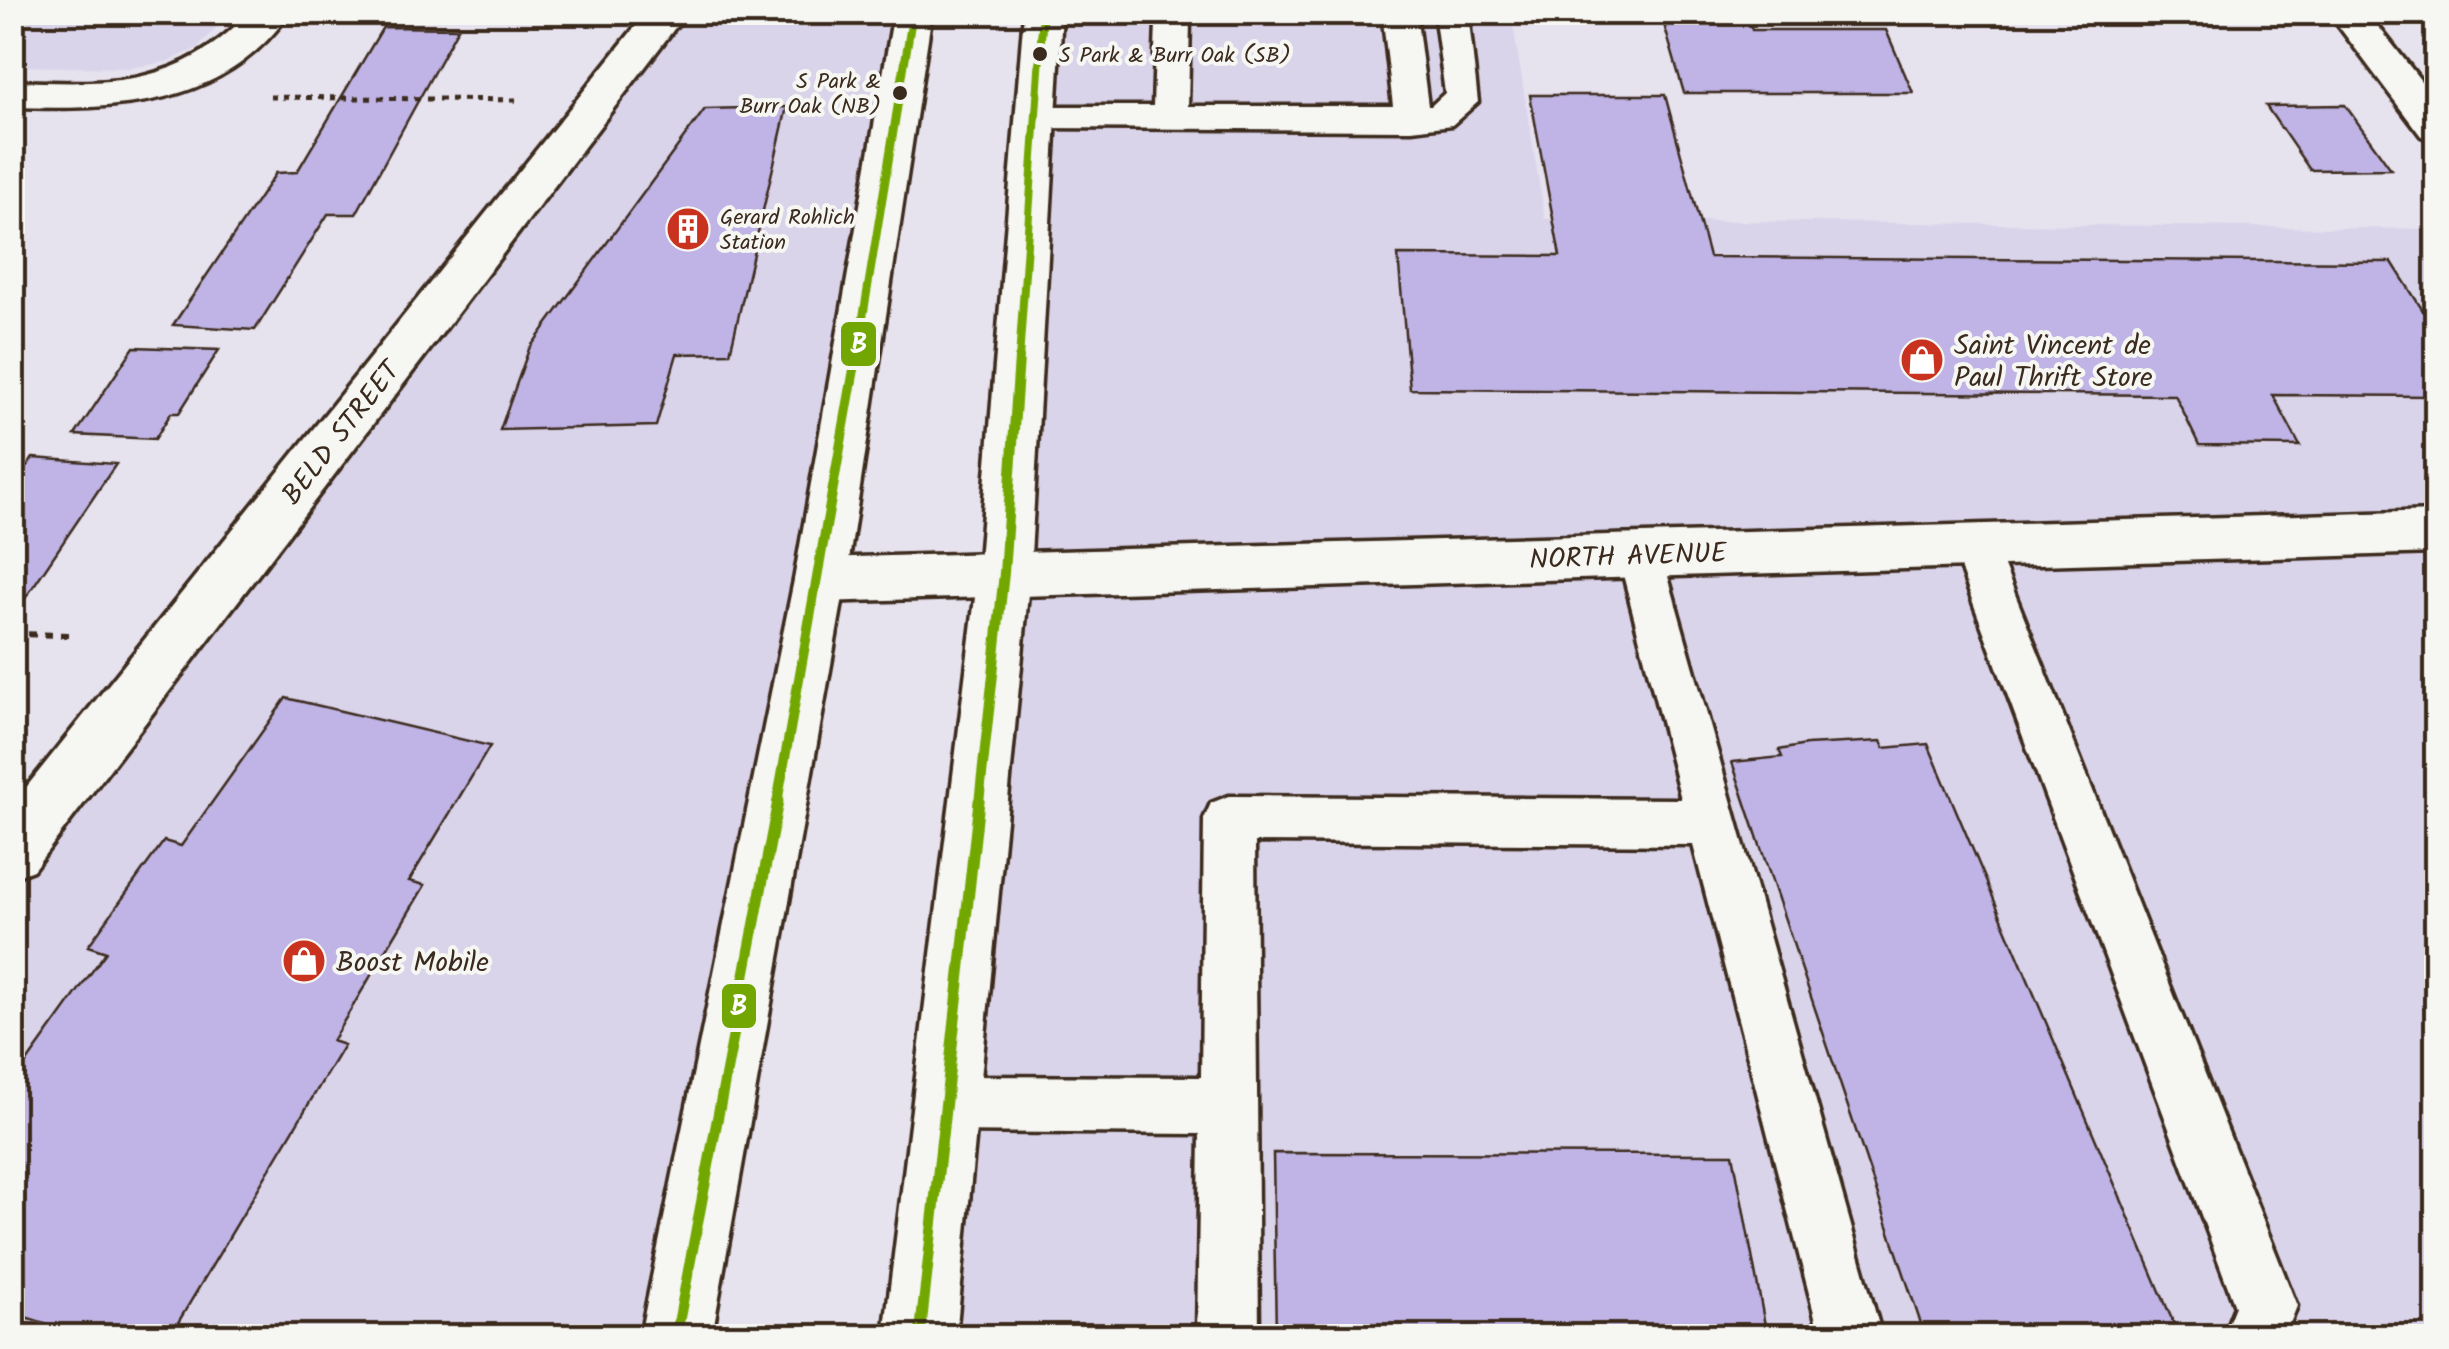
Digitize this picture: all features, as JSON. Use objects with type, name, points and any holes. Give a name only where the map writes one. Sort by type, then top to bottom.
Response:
[{"type":"street","points":[[12,94],[109,96],[187,80],[235,53],[271,12]]},
{"type":"street","name":"BELD STREET","points":[[12,852],[668,12]]},
{"type":"street","points":[[676,1336],[820,580],[912,12]]},
{"type":"street","points":[[920,1336],[1004,574],[1043,12]]},
{"type":"street","points":[[2346,12],[2436,127]]},
{"type":"street","name":"NORTH AVENUE","points":[[820,580],[2436,532]]},
{"type":"lane","points":[[1170,118],[1173,22],[1177,12]]},
{"type":"lane","points":[[1399,12],[1412,120]]},
{"type":"lane","points":[[1036,118],[1439,117],[1460,102],[1450,12]]},
{"type":"lane","points":[[1974,546],[2266,1306],[2254,1336]]},
{"type":"lane","points":[[1640,555],[1851,1336]]},
{"type":"lane","points":[[1228,1336],[1230,820],[1713,822]]},
{"type":"lane","points":[[945,1104],[1229,1106]]},
{"type":"path","points":[[257,96],[518,100]]},
{"type":"path","points":[[12,634],[72,635]]},
{"type":"shaded area","points":[[13,12],[229,13],[198,48],[166,62],[129,68],[13,66]]},
{"type":"shaded area","points":[[668,13],[913,13],[820,580],[676,1336],[13,1336],[12,851]]},
{"type":"shaded area","points":[[1043,13],[1511,13],[1545,219],[2436,229],[2436,1336],[920,1336],[949,1065]]},
{"type":"building","points":[[1661,14],[1746,14],[1752,30],[1886,30],[1913,93],[1684,93]]},
{"type":"building","points":[[383,27],[458,28],[356,214],[328,214],[255,330],[173,325],[276,173],[297,172]]},
{"type":"building","name":"Saint Vincent de Paul Thrift Store","points":[[1530,95],[1665,95],[1709,257],[2392,262],[2436,331],[2436,396],[2273,395],[2300,446],[2199,445],[2175,395],[1410,389],[1398,255],[1560,256]]},
{"type":"building","points":[[2345,105],[2391,169],[2310,170],[2266,106]]},
{"type":"building","name":"Gerard Rohlich Station","points":[[787,107],[730,353],[677,354],[656,426],[500,430],[529,349],[705,109]]},
{"type":"building","points":[[134,347],[219,350],[179,413],[171,413],[155,439],[75,435]]},
{"type":"building","points":[[33,458],[116,464],[12,618],[12,487]]},
{"type":"building","points":[[286,698],[490,746],[409,881],[425,885],[332,1041],[344,1045],[170,1336],[87,1336],[12,1313],[12,1083],[106,952],[88,946],[164,841],[181,846]]},
{"type":"building","points":[[1881,741],[1884,748],[1928,744],[2179,1336],[1925,1336],[1732,762],[1782,757],[1779,750],[1806,745]]},
{"type":"building","points":[[1273,1153],[1733,1154],[1767,1336],[1276,1336]]},
{"type":"transit line","name":"B","points":[[676,1336],[820,580],[913,12]]},
{"type":"transit line","name":"B","points":[[920,1336],[1004,573],[1043,12]]},
{"type":"place","name":"S Park & Burr Oak (SB)","points":[[1040,54]]},
{"type":"place","name":"S Park & Burr Oak (NB)","points":[[900,93]]},
{"type":"place","name":"Gerard Rohlich Station","points":[[688,229]]},
{"type":"place","name":"Saint Vincent de Paul Thrift Store","points":[[1922,360]]},
{"type":"place","name":"Boost Mobile","points":[[304,961]]}]
